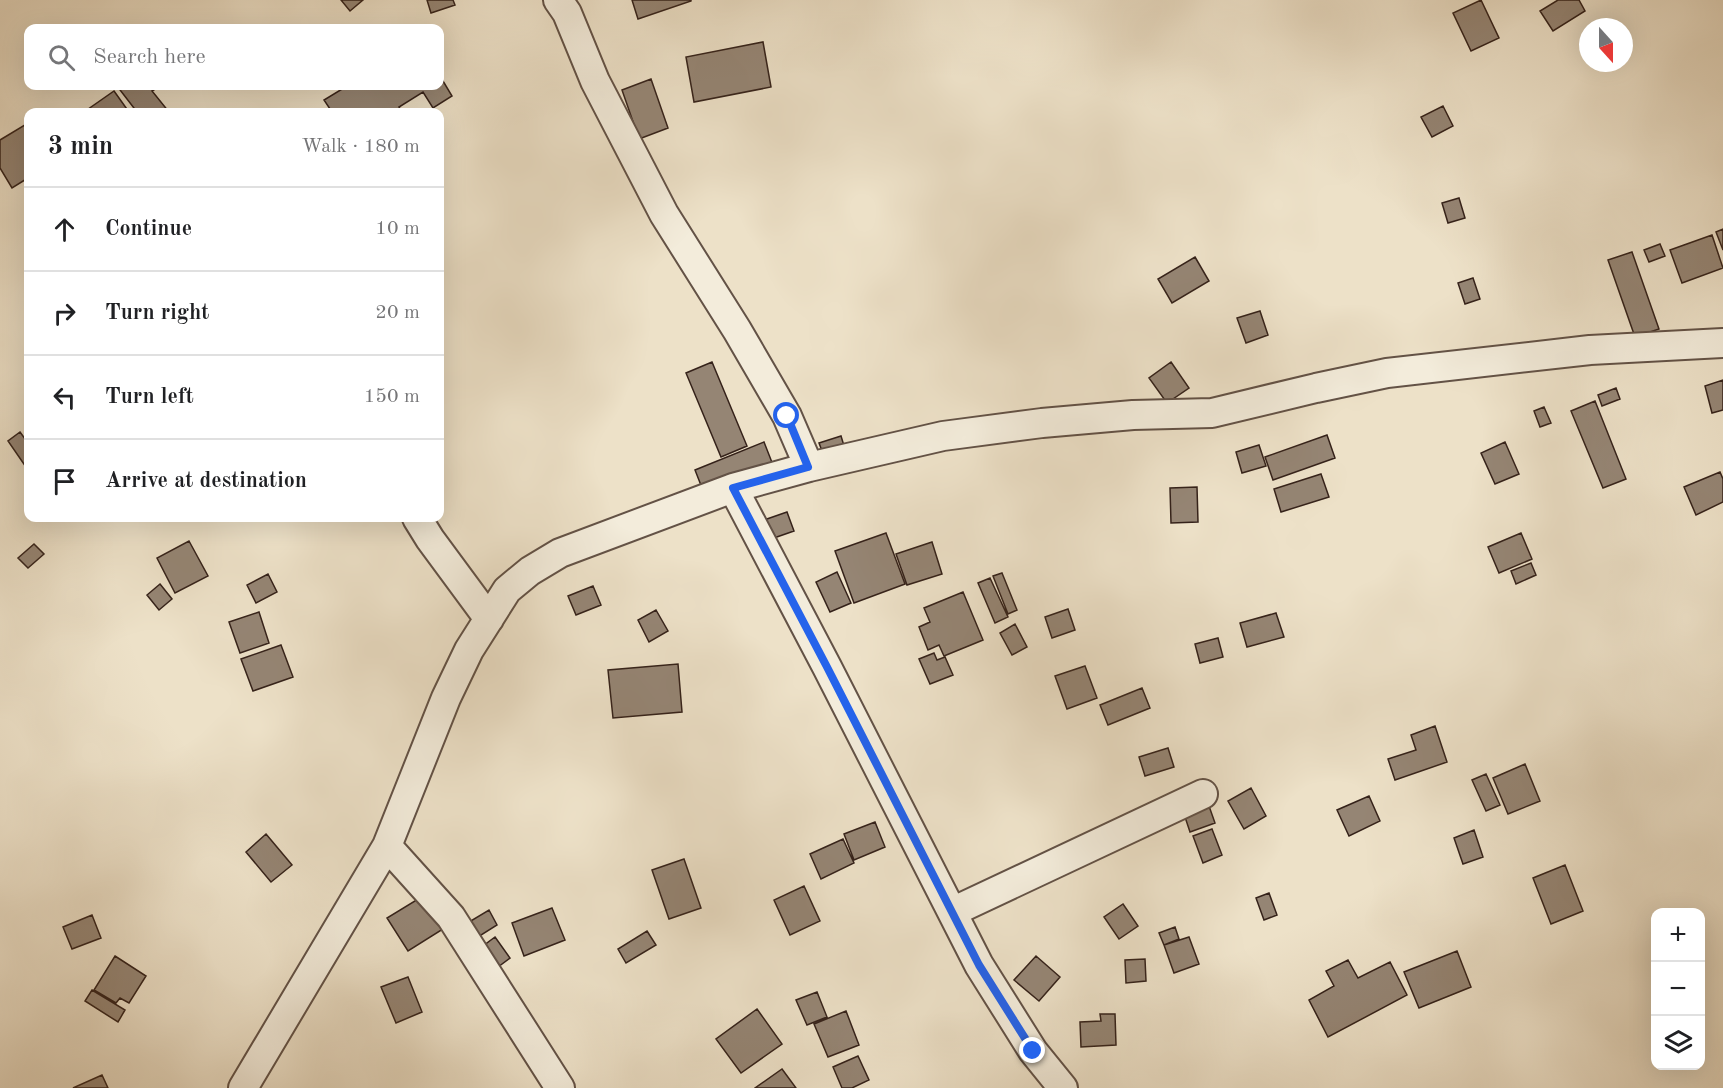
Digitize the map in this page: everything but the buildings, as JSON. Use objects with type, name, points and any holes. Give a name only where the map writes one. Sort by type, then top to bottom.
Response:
[{"type":"street","points":[[558,0],[567,13],[595,81],[664,214],[738,330],[787,416],[808,467]]},
{"type":"street","points":[[243,1088],[387,846],[446,698],[470,650],[507,590],[530,571],[560,553],[733,488],[808,467],[943,436],[1133,415],[1212,413],[1387,373],[1590,350],[1723,343]]},
{"type":"street","points":[[733,488],[979,965],[1033,1051],[1063,1088]]},
{"type":"street","points":[[419,522],[489,620]]},
{"type":"street","points":[[952,912],[1203,795]]},
{"type":"street","points":[[387,846],[451,916],[560,1088]]},
{"type":"route","points":[[787,416],[808,467],[733,488],[979,965],[1033,1051]]}]
